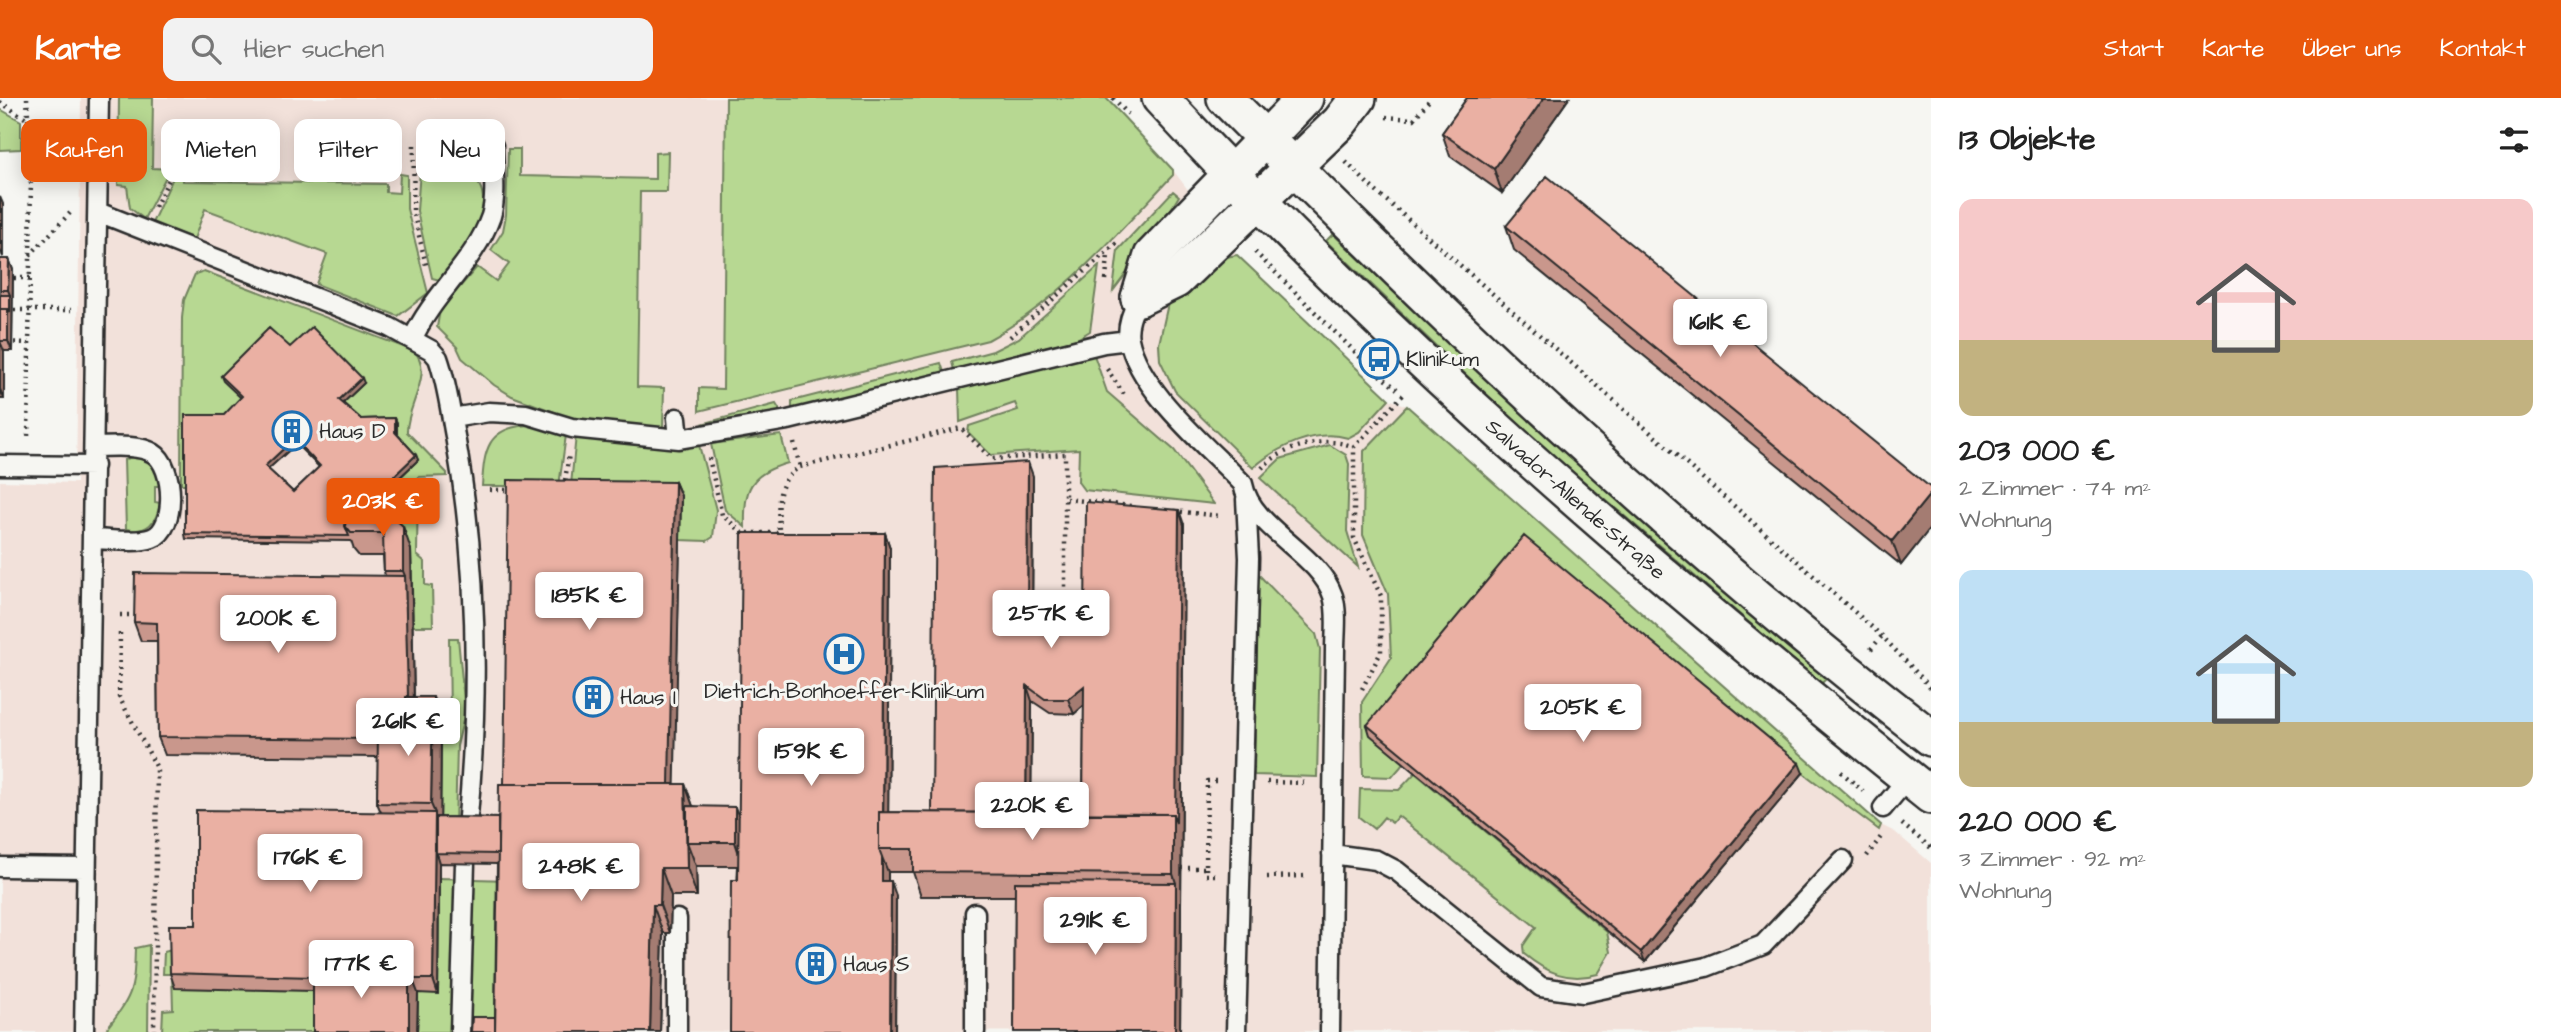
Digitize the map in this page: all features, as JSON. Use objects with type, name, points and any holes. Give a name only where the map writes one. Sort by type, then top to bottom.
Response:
[{"type":"street","name":"Salvador-Allende-Straße","points":[[1160,98],[1260,200],[1530,459],[1659,573],[1919,787]]},
{"type":"street","name":"Salvador-Allende-Straße","points":[[1225,98],[1293,168],[1567,432],[1693,543],[1931,738]]},
{"type":"street","points":[[1139,298],[1152,256],[1305,98]]},
{"type":"street","points":[[1139,298],[1176,280],[1293,168],[1338,147],[1370,107]]},
{"type":"street","points":[[1919,787],[1931,747]]},
{"type":"lane","points":[[99,98],[99,119]]},
{"type":"lane","points":[[84,1032],[98,182]]},
{"type":"lane","points":[[413,338],[423,315],[472,252],[492,214],[492,182]]},
{"type":"lane","points":[[98,210],[413,338],[431,349],[438,358],[465,490],[470,546],[473,766],[467,828]]},
{"type":"lane","points":[[1139,298],[1132,313],[1129,340],[1141,369],[1161,398],[1327,584],[1333,597],[1335,650],[1330,1032]]},
{"type":"lane","points":[[452,418],[488,412],[526,414],[572,428],[679,439],[704,437],[788,421],[1104,343],[1129,340]]},
{"type":"lane","points":[[677,418],[679,439]]},
{"type":"lane","points":[[92,539],[150,539],[159,535],[166,524],[170,494],[169,475],[163,460],[151,451],[94,447]]},
{"type":"lane","points":[[0,465],[94,466]]},
{"type":"lane","points":[[1236,1032],[1248,558],[1244,492]]},
{"type":"lane","points":[[1883,807],[1919,787]]},
{"type":"lane","points":[[1332,854],[1376,860],[1397,871],[1541,987],[1583,993],[1706,967],[1763,945],[1843,860]]},
{"type":"lane","points":[[460,1032],[465,863]]},
{"type":"lane","points":[[0,867],[85,868]]},
{"type":"lane","points":[[975,913],[975,1032]]},
{"type":"lane","points":[[677,919],[677,1032]]},
{"type":"path","points":[[27,98],[28,119]]},
{"type":"path","points":[[1370,107],[1414,119],[1431,98]]},
{"type":"path","points":[[0,102],[26,119]]},
{"type":"path","points":[[414,145],[413,211],[431,286],[440,292]]},
{"type":"path","points":[[1338,147],[1348,163]]},
{"type":"path","points":[[1338,147],[1348,163],[1380,195],[1882,636],[1931,687]]},
{"type":"path","points":[[28,465],[29,182]]},
{"type":"path","points":[[144,230],[168,182]]},
{"type":"path","points":[[30,256],[76,208],[98,210]]},
{"type":"path","points":[[1003,340],[1015,334],[1127,233]]},
{"type":"path","points":[[0,278],[30,278]]},
{"type":"path","points":[[0,310],[96,311]]},
{"type":"path","points":[[0,342],[29,343]]},
{"type":"path","points":[[552,490],[564,490],[572,428]]},
{"type":"path","points":[[779,547],[780,490],[786,475],[800,467],[961,428],[992,459],[1065,454],[1065,622]]},
{"type":"path","points":[[704,437],[722,515],[743,533],[779,533]]},
{"type":"path","points":[[1244,492],[1273,456],[1329,440],[1354,447]]},
{"type":"path","points":[[465,490],[514,490]]},
{"type":"path","points":[[1066,499],[1134,506]]},
{"type":"path","points":[[1161,509],[1245,519]]},
{"type":"path","points":[[120,602],[119,697],[157,768],[155,1032]]},
{"type":"path","points":[[120,615],[142,615]]},
{"type":"path","points":[[1843,860],[1864,859],[1889,825]]},
{"type":"path","points":[[1206,867],[1206,875],[1282,878],[1332,874]]},
{"type":"shaded area","name":"Dietrich-Bonhoeffer-Klinikum","points":[[81,98],[1106,98],[1173,170],[1237,255],[1389,399],[1407,406],[1881,825],[1895,832],[1931,863],[1931,1031],[0,1032],[0,481],[76,483],[80,182],[147,182],[147,119],[81,119]]},
{"type":"green space","points":[[119,98],[153,98],[152,168],[161,168],[161,182],[163,182],[144,219],[130,208],[127,186],[118,185],[118,182],[147,182],[147,119],[119,119]]},
{"type":"green space","points":[[726,98],[1106,98],[1173,170],[1173,175],[1109,243],[1063,286],[1014,324],[988,340],[699,411],[699,388],[723,389]]},
{"type":"green space","points":[[0,109],[21,121],[21,149],[0,150]]},
{"type":"green space","points":[[508,149],[520,149],[520,176],[655,179],[655,153],[668,152],[667,192],[640,192],[637,387],[664,388],[663,428],[581,422],[512,396],[494,385],[462,358],[457,347],[437,327],[440,310],[477,267],[496,281],[509,264],[491,250],[503,231],[506,215]]},
{"type":"green space","points":[[402,174],[407,175],[407,209],[428,293],[398,316],[316,284],[327,254],[205,209],[194,239],[152,223],[171,182],[386,184],[386,192],[399,193]]},
{"type":"green space","points":[[419,182],[477,182],[482,192],[483,205],[476,229],[440,280],[432,278],[417,211]]},
{"type":"green space","points":[[1173,191],[1179,196],[1156,234],[1113,291],[1118,250]]},
{"type":"green space","points":[[1333,234],[1534,424],[1828,677],[1821,684],[1525,431],[1326,241]]},
{"type":"green space","points":[[1237,255],[1389,399],[1359,432],[1348,438],[1323,436],[1297,441],[1273,453],[1253,468],[1175,391],[1160,360],[1159,344],[1167,308],[1176,295],[1221,258]]},
{"type":"green space","points":[[1099,266],[1090,331],[1077,339],[954,370],[952,362],[993,351],[1019,338]]},
{"type":"green space","points":[[204,271],[414,351],[420,360],[421,379],[407,432],[447,473],[447,476],[418,477],[417,555],[425,562],[425,585],[432,586],[433,626],[413,626],[411,550],[395,542],[396,481],[418,460],[363,424],[244,401],[187,484],[181,484],[182,318],[184,300],[195,274]]},
{"type":"green space","points":[[1094,355],[1107,392],[1174,450],[1214,504],[1084,490],[1078,482],[1079,449],[991,455],[968,432],[969,426],[1018,410],[1015,403],[960,422],[959,388]]},
{"type":"green space","points":[[941,363],[944,372],[792,410],[792,401]]},
{"type":"green space","points":[[776,404],[781,412],[711,425],[705,423]]},
{"type":"green space","points":[[1407,406],[1881,825],[1879,830],[1803,773],[1404,763],[1392,777],[1363,776],[1362,702],[1391,658],[1388,594],[1363,535],[1364,451]]},
{"type":"green space","points":[[528,425],[566,435],[559,486],[482,486],[484,462],[490,443],[504,431]]},
{"type":"green space","points":[[576,435],[663,446],[699,445],[716,510],[713,537],[707,541],[680,540],[680,497],[570,495]]},
{"type":"green space","points":[[781,435],[788,463],[765,472],[752,485],[746,503],[745,527],[725,510],[711,444]]},
{"type":"green space","points":[[1330,445],[1346,455],[1349,464],[1347,531],[1358,567],[1260,478],[1280,459]]},
{"type":"green space","points":[[134,456],[152,461],[160,476],[160,486],[155,486],[155,502],[160,503],[156,516],[150,525],[140,530],[126,529],[124,460]]},
{"type":"green space","points":[[1258,574],[1316,634],[1320,649],[1317,777],[1254,775]]},
{"type":"green space","points":[[449,638],[458,638],[465,712],[457,746],[455,828],[440,828],[441,721],[450,720]]},
{"type":"green space","points":[[1415,773],[1607,932],[1611,952],[1598,974],[1567,976],[1541,966],[1524,954],[1523,946],[1536,927],[1398,816],[1392,823],[1384,817],[1374,829],[1359,817],[1360,789],[1399,790]]},
{"type":"green space","points":[[439,878],[508,880],[505,1027],[475,1032],[417,1032],[418,993],[438,993]]},
{"type":"green space","points":[[149,945],[148,1032],[104,1032],[130,993],[135,948]]},
{"type":"green space","points":[[175,949],[322,991],[322,1032],[162,1032],[163,1010],[173,1009],[172,974],[163,974],[164,952]]},
{"type":"building","points":[[1467,98],[1544,98],[1494,169],[1442,133]]},
{"type":"building","points":[[1547,176],[1931,488],[1931,493],[1892,541],[1506,226]]},
{"type":"building","points":[[0,259],[9,259],[8,290],[0,290]]},
{"type":"building","points":[[0,295],[10,295],[10,313],[8,309],[0,309]]},
{"type":"building","points":[[0,309],[8,309],[8,341],[0,341]]},
{"type":"building","name":"Haus D","points":[[312,327],[362,378],[339,400],[361,419],[395,418],[395,432],[416,455],[394,476],[394,519],[346,518],[345,526],[349,536],[185,534],[185,415],[224,415],[242,396],[221,376],[269,328],[290,347]],"holes":[[[294,439],[320,466],[293,492],[265,466]]]},
{"type":"building","points":[[1028,462],[1027,625],[1085,626],[1086,502],[1179,510],[1176,823],[1173,814],[1083,814],[1084,686],[1068,699],[1045,699],[1027,686],[1026,813],[932,812],[935,468]]},
{"type":"building","name":"Haus I","points":[[508,480],[675,482],[669,784],[504,784]]},
{"type":"building","points":[[346,518],[395,519],[403,526],[403,571],[384,571],[383,533],[351,533],[345,526]]},
{"type":"building","points":[[742,533],[885,533],[883,812],[879,812],[879,849],[882,857],[882,881],[891,881],[890,1032],[730,1032],[731,880],[738,880]]},
{"type":"building","points":[[1524,536],[1799,763],[1641,952],[1367,725]]},
{"type":"building","points":[[135,573],[405,576],[408,697],[406,734],[378,733],[378,739],[158,737],[157,623],[134,622]]},
{"type":"building","points":[[406,697],[433,697],[431,804],[377,803],[378,733],[406,734]]},
{"type":"building","points":[[499,784],[685,784],[687,868],[661,868],[660,905],[653,905],[650,1032],[495,1032]]},
{"type":"building","points":[[687,806],[735,807],[735,842],[687,842]]},
{"type":"building","points":[[196,810],[435,813],[433,979],[413,979],[409,970],[313,968],[313,977],[170,973],[169,925],[196,925]]},
{"type":"building","points":[[879,812],[1173,814],[1173,874],[913,872],[913,849],[879,849]]},
{"type":"building","points":[[436,817],[498,818],[498,854],[436,853]]},
{"type":"building","points":[[1015,882],[1176,883],[1175,1032],[1014,1032]]},
{"type":"building","points":[[313,968],[409,970],[409,1032],[313,1032]]},
{"type":"building","points":[[472,1017],[495,1017],[495,1032],[471,1032]]},
{"type":"place","name":"Klinikum","points":[[1379,359]]},
{"type":"place","name":"Haus D","points":[[292,431]]},
{"type":"place","name":"Dietrich-Bonhoeffer-Klinikum","points":[[844,654]]},
{"type":"place","name":"Haus I","points":[[593,697]]},
{"type":"place","name":"Haus S","points":[[816,964]]}]
